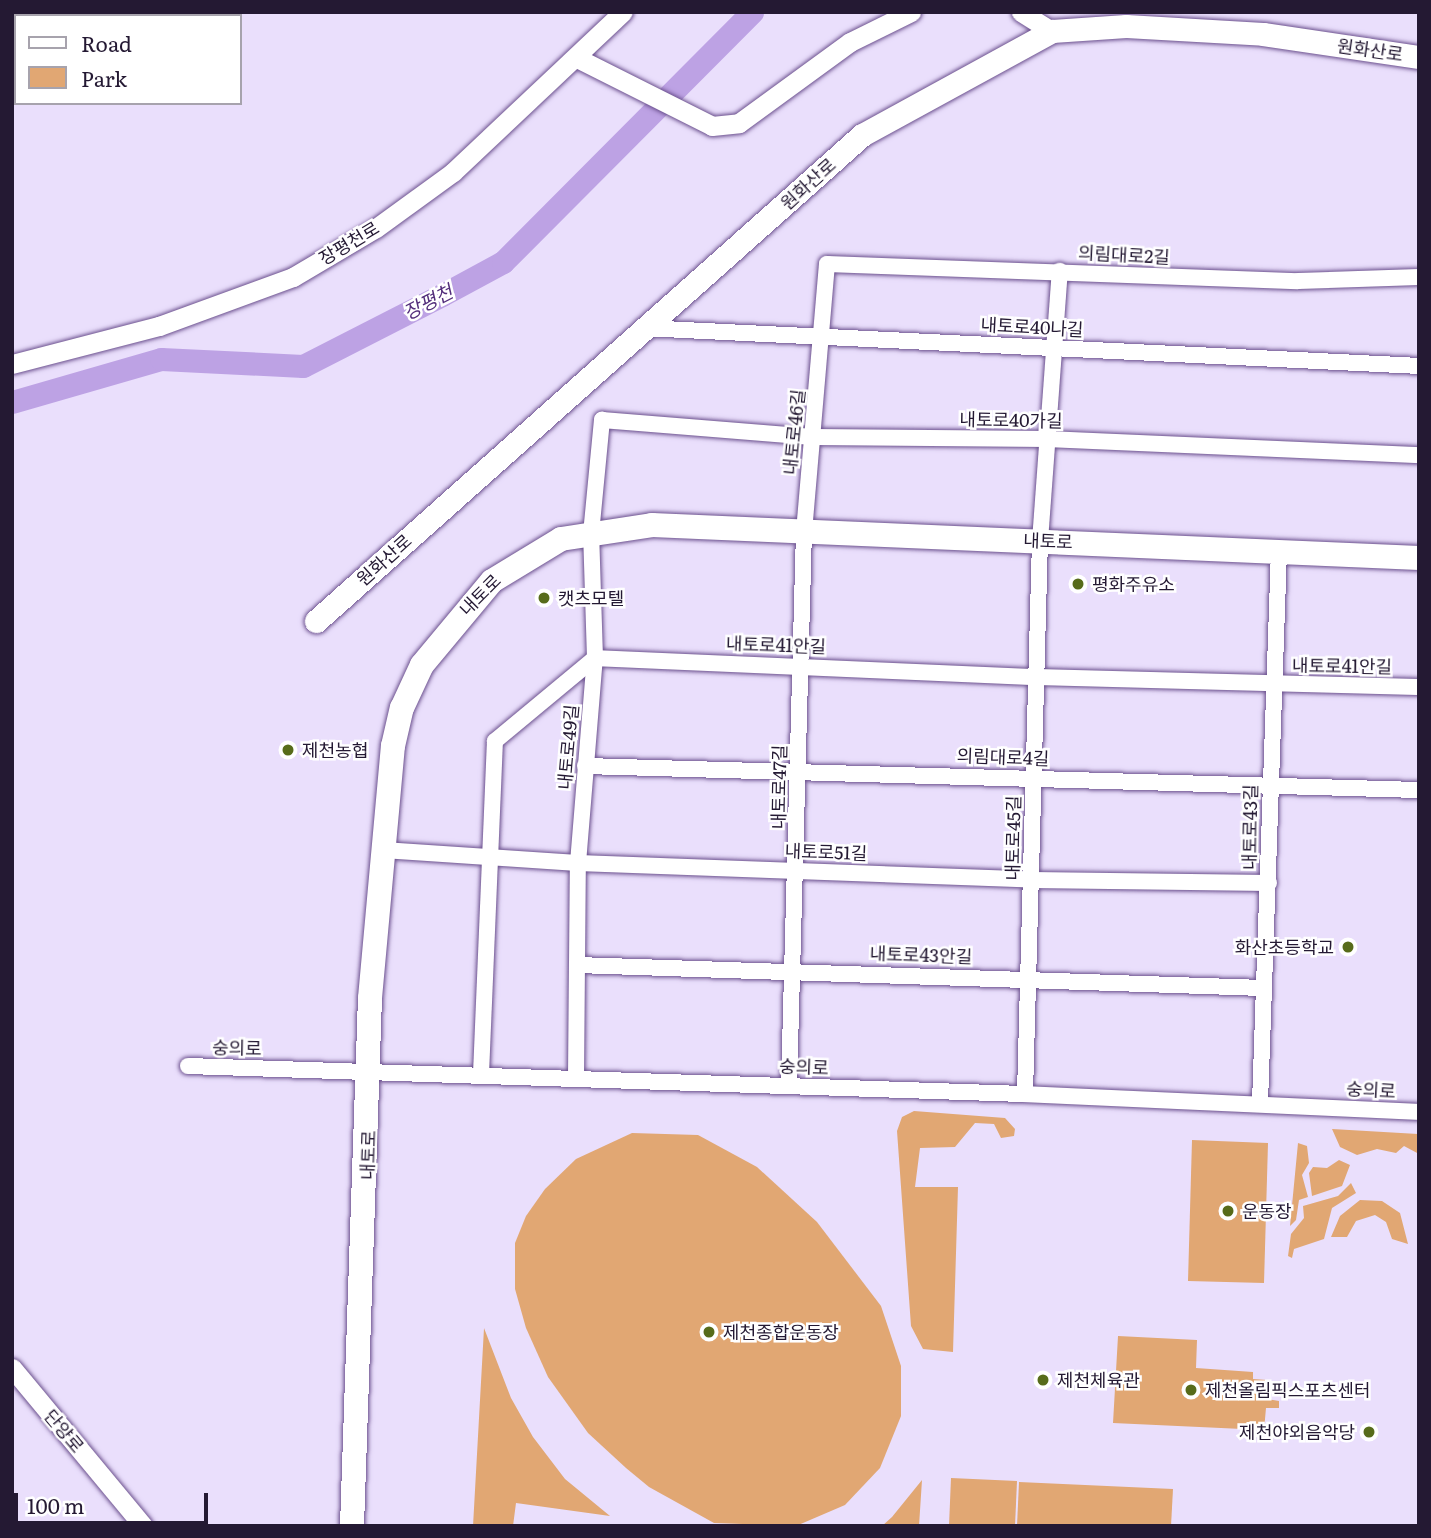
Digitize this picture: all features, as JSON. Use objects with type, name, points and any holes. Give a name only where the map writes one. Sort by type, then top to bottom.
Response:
[{"type":"main road","name":"원화산로","points":[[316,621],[862,135],[1052,31],[1126,26],[1263,34],[1419,57]]},
{"type":"main road","name":"내토로","points":[[352,1526],[370,1070],[370,998],[393,746],[402,708],[422,666],[492,580],[561,539],[652,525],[1419,558]]},
{"type":"street","name":"장평천로","points":[[12,364],[159,326],[293,277],[376,228],[453,172],[623,12]]},
{"type":"street","points":[[577,58],[712,126],[739,123],[850,42],[911,12]]},
{"type":"street","points":[[1021,12],[1052,31]]},
{"type":"street","name":"의림대로2길","points":[[827,264],[1298,281],[1419,277]]},
{"type":"street","name":"내토로46길","points":[[804,531],[823,337],[827,264]]},
{"type":"street","name":"내토로45길","points":[[1025,1094],[1031,978],[1035,677],[1040,541],[1060,271]]},
{"type":"street","name":"내토로40나길","points":[[643,328],[1419,366]]},
{"type":"street","name":"내토로40가길","points":[[602,420],[812,437],[1049,439],[1419,455]]},
{"type":"street","name":"내토로49길","points":[[576,1077],[578,863],[594,658],[591,534],[602,420]]},
{"type":"street","name":"내토로47길","points":[[789,1086],[804,531]]},
{"type":"street","name":"내토로43길","points":[[1259,1103],[1269,883],[1272,684],[1279,551]]},
{"type":"street","points":[[481,1074],[495,741],[594,658]]},
{"type":"street","name":"내토로41안길","points":[[594,658],[800,664],[1035,677],[1419,687]]},
{"type":"street","name":"의림대로4길","points":[[585,766],[1419,790]]},
{"type":"street","name":"내토로51길","points":[[383,850],[490,855],[578,863],[1031,880],[1269,883]]},
{"type":"street","name":"내토로43안길","points":[[577,965],[1031,978],[1264,988]]},
{"type":"street","name":"숭의로","points":[[188,1066],[576,1077],[1259,1103],[1419,1112]]},
{"type":"street","name":"단양로","points":[[12,1368],[143,1526]]},
{"type":"green space","points":[[914,1111],[1005,1118],[1015,1129],[1014,1136],[1001,1138],[994,1124],[975,1123],[955,1147],[920,1148],[915,1187],[958,1187],[953,1352],[923,1349],[911,1326],[897,1131],[902,1117]]},
{"type":"green space","points":[[1332,1129],[1418,1134],[1419,1154],[1404,1146],[1396,1153],[1377,1149],[1357,1155],[1340,1147]]},
{"type":"green space","name":"제천종합운동장","points":[[632,1133],[698,1135],[757,1167],[817,1222],[881,1306],[901,1366],[901,1416],[880,1468],[845,1505],[796,1526],[714,1523],[649,1487],[626,1468],[588,1433],[548,1377],[526,1328],[515,1289],[515,1243],[526,1216],[545,1189],[576,1159]]},
{"type":"green space","name":"운동장","points":[[1192,1140],[1268,1143],[1264,1283],[1188,1281]]},
{"type":"green space","points":[[1298,1143],[1307,1146],[1309,1163],[1302,1175],[1308,1197],[1299,1200],[1296,1220],[1290,1226]]},
{"type":"green space","points":[[1339,1160],[1350,1165],[1342,1186],[1312,1196],[1309,1173],[1313,1167],[1327,1168]]},
{"type":"green space","points":[[1351,1183],[1356,1193],[1332,1208],[1324,1239],[1294,1249],[1292,1258],[1288,1256],[1291,1234],[1304,1218],[1303,1206],[1338,1196]]},
{"type":"green space","points":[[1360,1200],[1382,1201],[1400,1213],[1408,1244],[1392,1239],[1386,1222],[1375,1215],[1356,1221],[1347,1237],[1331,1237],[1340,1216]]},
{"type":"green space","points":[[484,1328],[511,1398],[533,1437],[565,1479],[610,1516],[516,1503],[513,1526],[473,1526]]},
{"type":"green space","name":"제천올림픽스포츠센터","points":[[1118,1336],[1197,1340],[1196,1368],[1253,1372],[1253,1379],[1267,1380],[1266,1399],[1279,1401],[1279,1408],[1266,1408],[1264,1430],[1113,1423]]},
{"type":"green space","points":[[951,1478],[1017,1481],[1015,1526],[949,1526]]},
{"type":"green space","points":[[922,1480],[919,1526],[882,1526],[892,1517]]},
{"type":"green space","points":[[1019,1482],[1173,1489],[1171,1526],[1017,1526]]},
{"type":"waterway","name":"장평천","points":[[12,402],[161,359],[303,366],[442,295],[503,262],[752,12]]},
{"type":"place","name":"평화주유소","points":[[1078,584]]},
{"type":"place","name":"캣츠모텔","points":[[544,598]]},
{"type":"place","name":"제천농협","points":[[288,750]]},
{"type":"place","name":"화산초등학교","points":[[1348,947]]},
{"type":"place","name":"운동장","points":[[1228,1211]]},
{"type":"place","name":"제천종합운동장","points":[[709,1332]]},
{"type":"place","name":"제천체육관","points":[[1043,1380]]},
{"type":"place","name":"제천올림픽스포츠센터","points":[[1191,1390]]},
{"type":"place","name":"제천야외음악당","points":[[1369,1432]]}]
